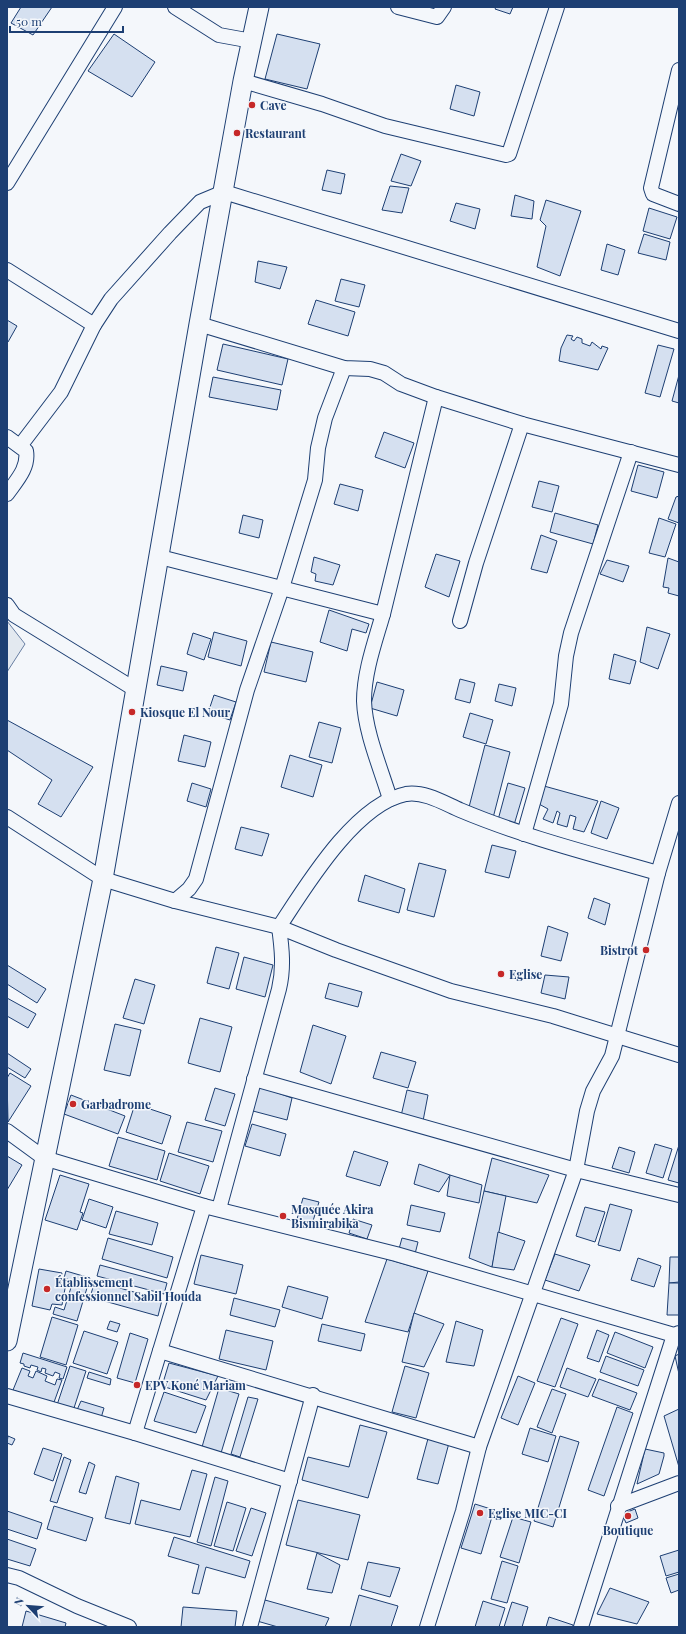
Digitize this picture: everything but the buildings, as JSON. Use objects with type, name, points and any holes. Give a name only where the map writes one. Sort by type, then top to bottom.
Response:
[{"type":"street","points":[[7,183],[115,7]]},
{"type":"street","points":[[175,7],[219,35],[252,41]]},
{"type":"street","points":[[7,1341],[103,879],[160,557],[199,324],[259,7]]},
{"type":"street","points":[[398,7],[437,17],[444,7]]},
{"type":"street","points":[[244,81],[328,106],[385,126],[506,155],[509,154],[557,7]]},
{"type":"street","points":[[679,70],[651,188],[653,194],[679,204]]},
{"type":"street","points":[[20,446],[61,392],[94,325],[111,299],[200,202],[224,192],[679,331]]},
{"type":"street","points":[[7,270],[94,325]]},
{"type":"street","points":[[199,324],[344,368],[370,369],[384,373],[401,384],[436,397],[522,424],[679,465]]},
{"type":"street","points":[[175,901],[189,889],[196,879],[245,698],[316,480],[318,448],[325,418],[344,368]]},
{"type":"street","points":[[390,799],[368,727],[364,701],[368,669],[436,397]]},
{"type":"street","points":[[460,621],[476,563],[522,424]]},
{"type":"street","points":[[7,437],[26,451],[27,457],[25,468],[7,494]]},
{"type":"street","points":[[524,834],[561,704],[566,656],[571,633],[631,452]]},
{"type":"street","points":[[160,557],[382,614]]},
{"type":"street","points":[[7,605],[14,615],[136,690]]},
{"type":"street","points":[[219,1209],[275,1008],[283,971],[283,952],[280,927],[332,851],[362,818],[390,799],[407,794],[425,795],[491,823],[658,874]]},
{"type":"street","points":[[427,1627],[464,1505],[479,1447],[576,1170],[587,1111],[593,1091],[612,1056],[616,1035],[658,874],[676,824],[679,803]]},
{"type":"street","points":[[7,817],[103,879],[175,901],[280,927],[336,950],[451,991],[553,1016],[679,1055]]},
{"type":"street","points":[[254,1079],[576,1170],[679,1195]]},
{"type":"street","points":[[7,1130],[44,1158],[204,1206],[396,1254],[676,1334],[618,1506],[581,1627]]},
{"type":"street","points":[[135,1433],[204,1206]]},
{"type":"street","points":[[160,1351],[313,1395],[479,1447]]},
{"type":"street","points":[[250,1627],[313,1395]]},
{"type":"street","points":[[7,1396],[135,1433],[290,1481]]},
{"type":"street","points":[[618,1506],[679,1483]]},
{"type":"street","points":[[7,1575],[19,1578],[77,1606],[129,1627]]},
{"type":"shaded area","points":[[7,621],[25,644],[7,672]]},
{"type":"place","name":"Cave","points":[[252,105]]},
{"type":"place","name":"Restaurant","points":[[237,133]]},
{"type":"place","name":"Kiosque El Nour","points":[[132,712]]},
{"type":"place","name":"Bistrot","points":[[646,950]]},
{"type":"place","name":"Eglise","points":[[501,974]]},
{"type":"place","name":"Garbadrome","points":[[73,1104]]},
{"type":"place","name":"Mosquée Akira Bismirabika","points":[[283,1216]]},
{"type":"place","name":"Établissement confessionnel Sabil Houda","points":[[47,1289]]},
{"type":"place","name":"EPV Koné Mariam","points":[[137,1385]]},
{"type":"place","name":"Eglise MIC-CI","points":[[480,1513]]},
{"type":"place","name":"Boutique","points":[[628,1516]]}]
